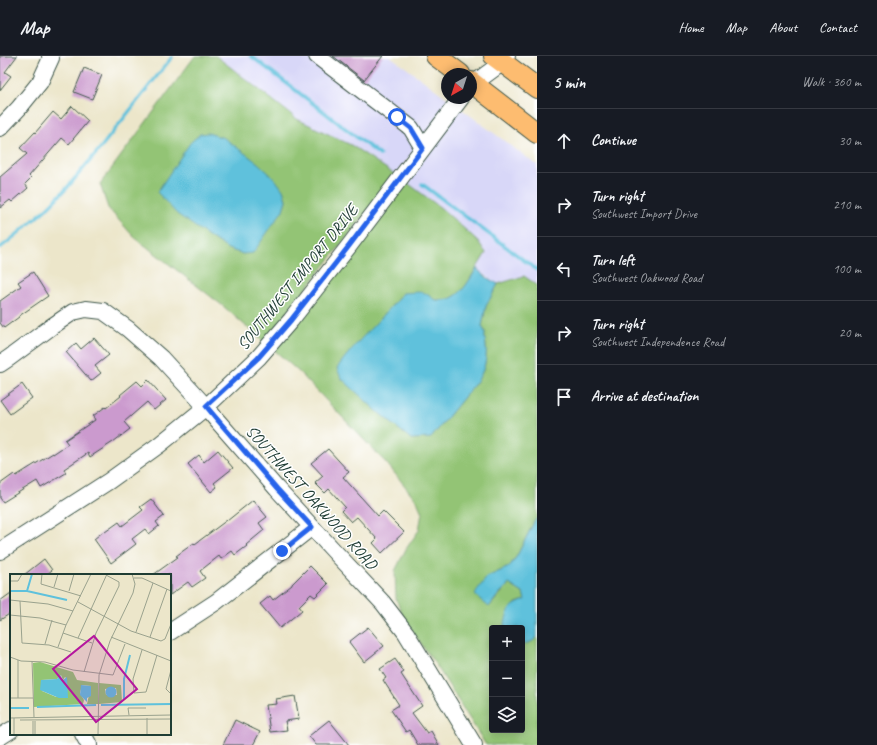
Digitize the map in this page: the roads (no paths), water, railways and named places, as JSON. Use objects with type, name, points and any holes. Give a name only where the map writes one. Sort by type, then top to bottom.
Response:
[{"type":"main road","points":[[436,56],[449,68]]},
{"type":"main road","points":[[498,58],[537,88]]},
{"type":"main road","points":[[477,92],[537,133]]},
{"type":"street","points":[[0,128],[19,108],[40,82],[51,58],[50,56]]},
{"type":"street","points":[[317,56],[411,128],[423,148]]},
{"type":"street","name":"SOUTHWEST IMPORT DRIVE","points":[[477,76],[498,58]]},
{"type":"street","name":"SOUTHWEST IMPORT DRIVE","points":[[0,550],[109,481],[159,445],[206,406],[258,358],[291,320],[349,246],[435,132],[454,104]]},
{"type":"street","points":[[411,128],[435,132]]},
{"type":"street","name":"SOUTHWEST OAKWOOD ROAD","points":[[0,364],[73,312],[86,309],[103,311],[128,329],[161,358],[206,406],[272,483],[334,552],[383,603],[406,634],[474,745]]},
{"type":"street","points":[[171,631],[216,602],[312,527]]},
{"type":"street","points":[[0,737],[10,731]]},
{"type":"street","points":[[84,735],[89,745]]},
{"type":"water","points":[[208,133],[224,138],[258,163],[275,179],[283,190],[286,200],[283,210],[253,253],[243,254],[228,249],[177,214],[157,192],[190,143],[200,134]]},
{"type":"water","points":[[477,268],[489,279],[498,284],[486,306],[482,326],[485,332],[486,346],[483,369],[477,381],[431,438],[411,439],[378,412],[341,378],[337,368],[344,358],[403,293],[423,292],[436,300],[450,299],[461,291]]},
{"type":"water","points":[[537,518],[537,637],[533,641],[525,644],[525,625],[505,625],[510,609],[516,604],[525,600],[523,593],[509,584],[489,607],[475,595],[487,577],[509,567],[517,556]]},
{"type":"waterway","points":[[251,56],[380,155]]},
{"type":"waterway","points":[[0,248],[44,211],[66,189],[172,57]]},
{"type":"waterway","points":[[422,184],[537,270]]}]
